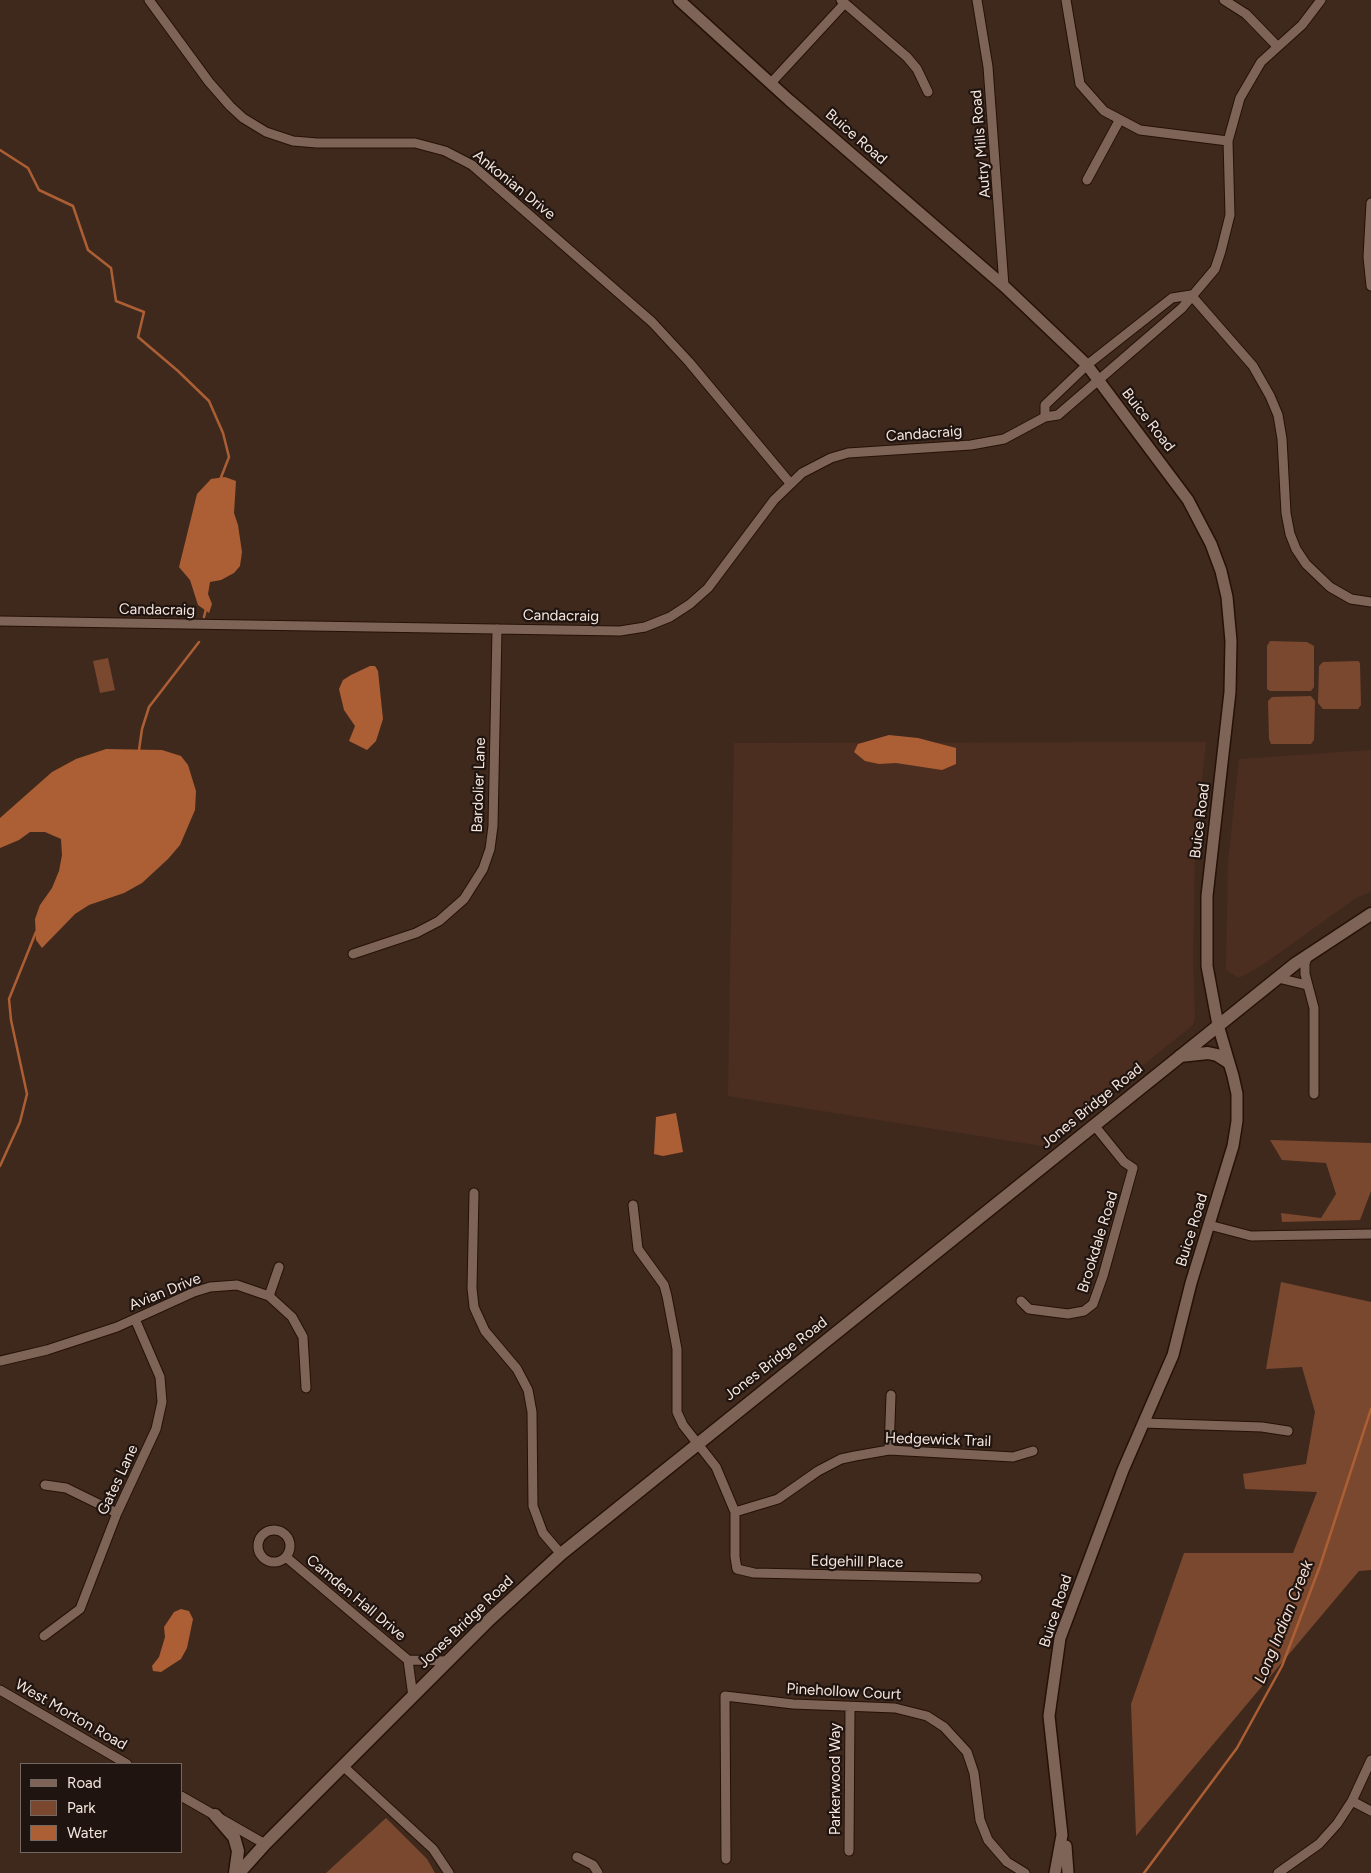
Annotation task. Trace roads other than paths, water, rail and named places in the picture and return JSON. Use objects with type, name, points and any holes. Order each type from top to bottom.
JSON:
[{"type":"main road","name":"Jones Bridge Road","points":[[239,1873],[265,1844],[447,1661],[562,1554],[697,1443],[1218,1025],[1308,954],[1371,914]]},
{"type":"main road","points":[[1180,1056],[1212,1054],[1228,1062]]},
{"type":"main road","points":[[215,1815],[234,1837],[238,1851],[235,1873]]},
{"type":"street","name":"Ankonian Drive","points":[[149,0],[209,82],[230,106],[244,118],[266,132],[293,141],[317,143],[415,143],[445,151],[478,170],[652,322],[689,362],[790,482]]},
{"type":"street","name":"Buice Road","points":[[679,0],[771,83],[1004,286],[1087,365],[1188,500],[1211,544],[1221,570],[1231,641],[1230,692],[1227,729],[1212,837],[1206,914],[1207,966],[1218,1025],[1236,1094],[1237,1121],[1233,1146],[1173,1355],[1120,1476],[1060,1638],[1048,1716],[1067,1873],[1055,1873],[1062,1835]]},
{"type":"street","name":"Autry Mills Road","points":[[977,0],[988,67],[1004,286]]},
{"type":"street","points":[[1066,0],[1080,84],[1104,111],[1119,121],[1140,130],[1228,141]]},
{"type":"street","points":[[1224,0],[1246,14],[1277,46]]},
{"type":"street","name":"Candacraig","points":[[0,621],[620,631],[645,627],[670,617],[690,604],[708,588],[774,500],[790,482],[817,464],[848,454],[1004,439],[1044,417],[1058,415],[1182,308],[1191,295],[1206,282],[1215,269],[1230,215],[1228,141],[1240,98],[1261,62],[1302,25],[1321,0]]},
{"type":"street","points":[[771,83],[843,2],[907,57],[917,69],[928,92]]},
{"type":"street","points":[[1087,180],[1119,121]]},
{"type":"street","points":[[1371,203],[1368,257],[1371,286]]},
{"type":"street","points":[[1044,417],[1044,405],[1087,365],[1172,298],[1191,295],[1253,366],[1270,396],[1278,415],[1282,439],[1286,513],[1290,534],[1296,549],[1306,564],[1330,587],[1351,599],[1371,602]]},
{"type":"street","name":"Bardolier Lane","points":[[353,954],[416,933],[439,921],[464,899],[483,869],[490,849],[493,826],[497,629]]},
{"type":"street","points":[[1308,954],[1305,964],[1314,1008],[1314,1094]]},
{"type":"street","points":[[1278,978],[1308,985]]},
{"type":"street","name":"Brookdale Road","points":[[1020,1301],[1029,1309],[1068,1314],[1084,1311],[1093,1304],[1106,1266],[1133,1168],[1124,1162],[1094,1125]]},
{"type":"street","points":[[474,1193],[472,1288],[474,1307],[484,1331],[517,1369],[528,1390],[532,1412],[533,1506],[543,1533],[562,1554]]},
{"type":"street","points":[[633,1205],[638,1249],[664,1285],[667,1296],[678,1349],[676,1412],[683,1425],[716,1467],[735,1512]]},
{"type":"street","points":[[1209,1225],[1251,1236],[1371,1234]]},
{"type":"street","points":[[270,1296],[280,1267]]},
{"type":"street","name":"Avian Drive","points":[[0,1362],[47,1350],[135,1319],[194,1292],[237,1285],[270,1296],[292,1317],[303,1337],[306,1388]]},
{"type":"street","name":"Gates Lane","points":[[44,1636],[80,1609],[117,1513],[156,1429],[162,1402],[160,1376],[135,1319]]},
{"type":"street","points":[[889,1450],[891,1395]]},
{"type":"street","points":[[1144,1423],[1262,1427],[1288,1431]]},
{"type":"street","name":"Hedgewick Trail","points":[[735,1512],[778,1499],[818,1471],[841,1459],[889,1450],[1013,1457],[1033,1451]]},
{"type":"street","points":[[45,1485],[66,1488],[117,1513]]},
{"type":"street","name":"Edgehill Place","points":[[735,1512],[735,1557],[737,1569],[754,1573],[977,1578]]},
{"type":"street","name":"Camden Hall Drive","points":[[286,1557],[408,1660],[447,1661]]},
{"type":"street","name":"Camden Hall Drive","points":[[408,1660],[413,1697]]},
{"type":"street","name":"West Morton Road","points":[[0,1690],[125,1763]]},
{"type":"street","name":"Pinehollow Court","points":[[726,1859],[726,1696],[793,1704],[909,1710],[927,1716],[944,1727],[966,1752],[974,1773],[980,1820],[988,1840],[1007,1862],[1025,1873]]},
{"type":"street","name":"Parkerwood Way","points":[[849,1851],[850,1707]]},
{"type":"street","points":[[1278,1873],[1319,1844],[1337,1824],[1352,1801],[1371,1760]]},
{"type":"street","points":[[343,1766],[433,1849],[449,1873]]},
{"type":"street","points":[[182,1797],[265,1844]]},
{"type":"street","points":[[1352,1801],[1371,1811]]},
{"type":"street","points":[[577,1857],[593,1865],[598,1873]]},
{"type":"water","points":[[225,477],[236,481],[234,513],[238,525],[242,552],[240,566],[234,573],[221,580],[210,582],[208,594],[212,604],[209,613],[198,605],[190,580],[179,567],[197,494],[211,479]]},
{"type":"water","points":[[370,666],[375,666],[378,671],[383,719],[376,741],[367,750],[349,741],[355,726],[344,710],[339,689],[343,680]]},
{"type":"water","points":[[889,735],[918,738],[956,748],[956,764],[942,770],[896,763],[879,764],[865,761],[854,752],[858,744]]},
{"type":"water","points":[[106,749],[162,750],[181,756],[188,765],[196,791],[195,810],[180,845],[142,883],[124,893],[89,905],[75,914],[42,948],[36,940],[35,919],[40,905],[52,888],[59,871],[62,855],[61,839],[45,832],[30,832],[19,840],[0,848],[0,818],[52,772],[76,759]]},
{"type":"water","points":[[676,1113],[683,1152],[663,1156],[654,1154],[656,1117]]},
{"type":"water","points":[[181,1609],[189,1611],[193,1619],[187,1648],[181,1659],[161,1672],[153,1671],[152,1666],[159,1657],[165,1637],[164,1627],[174,1612]]},
{"type":"waterway","points":[[0,150],[28,168],[39,190],[73,206],[88,250],[111,268],[116,301],[144,312],[138,337],[178,371],[209,401],[223,433],[229,457],[220,480]]},
{"type":"waterway","points":[[204,617],[206,609]]},
{"type":"waterway","points":[[139,750],[142,729],[149,707],[199,642]]},
{"type":"waterway","points":[[0,1166],[20,1122],[27,1094],[11,1020],[9,999],[36,932]]},
{"type":"waterway","name":"Long Indian Creek","points":[[1144,1873],[1237,1748],[1282,1666],[1320,1566],[1371,1409]]}]
